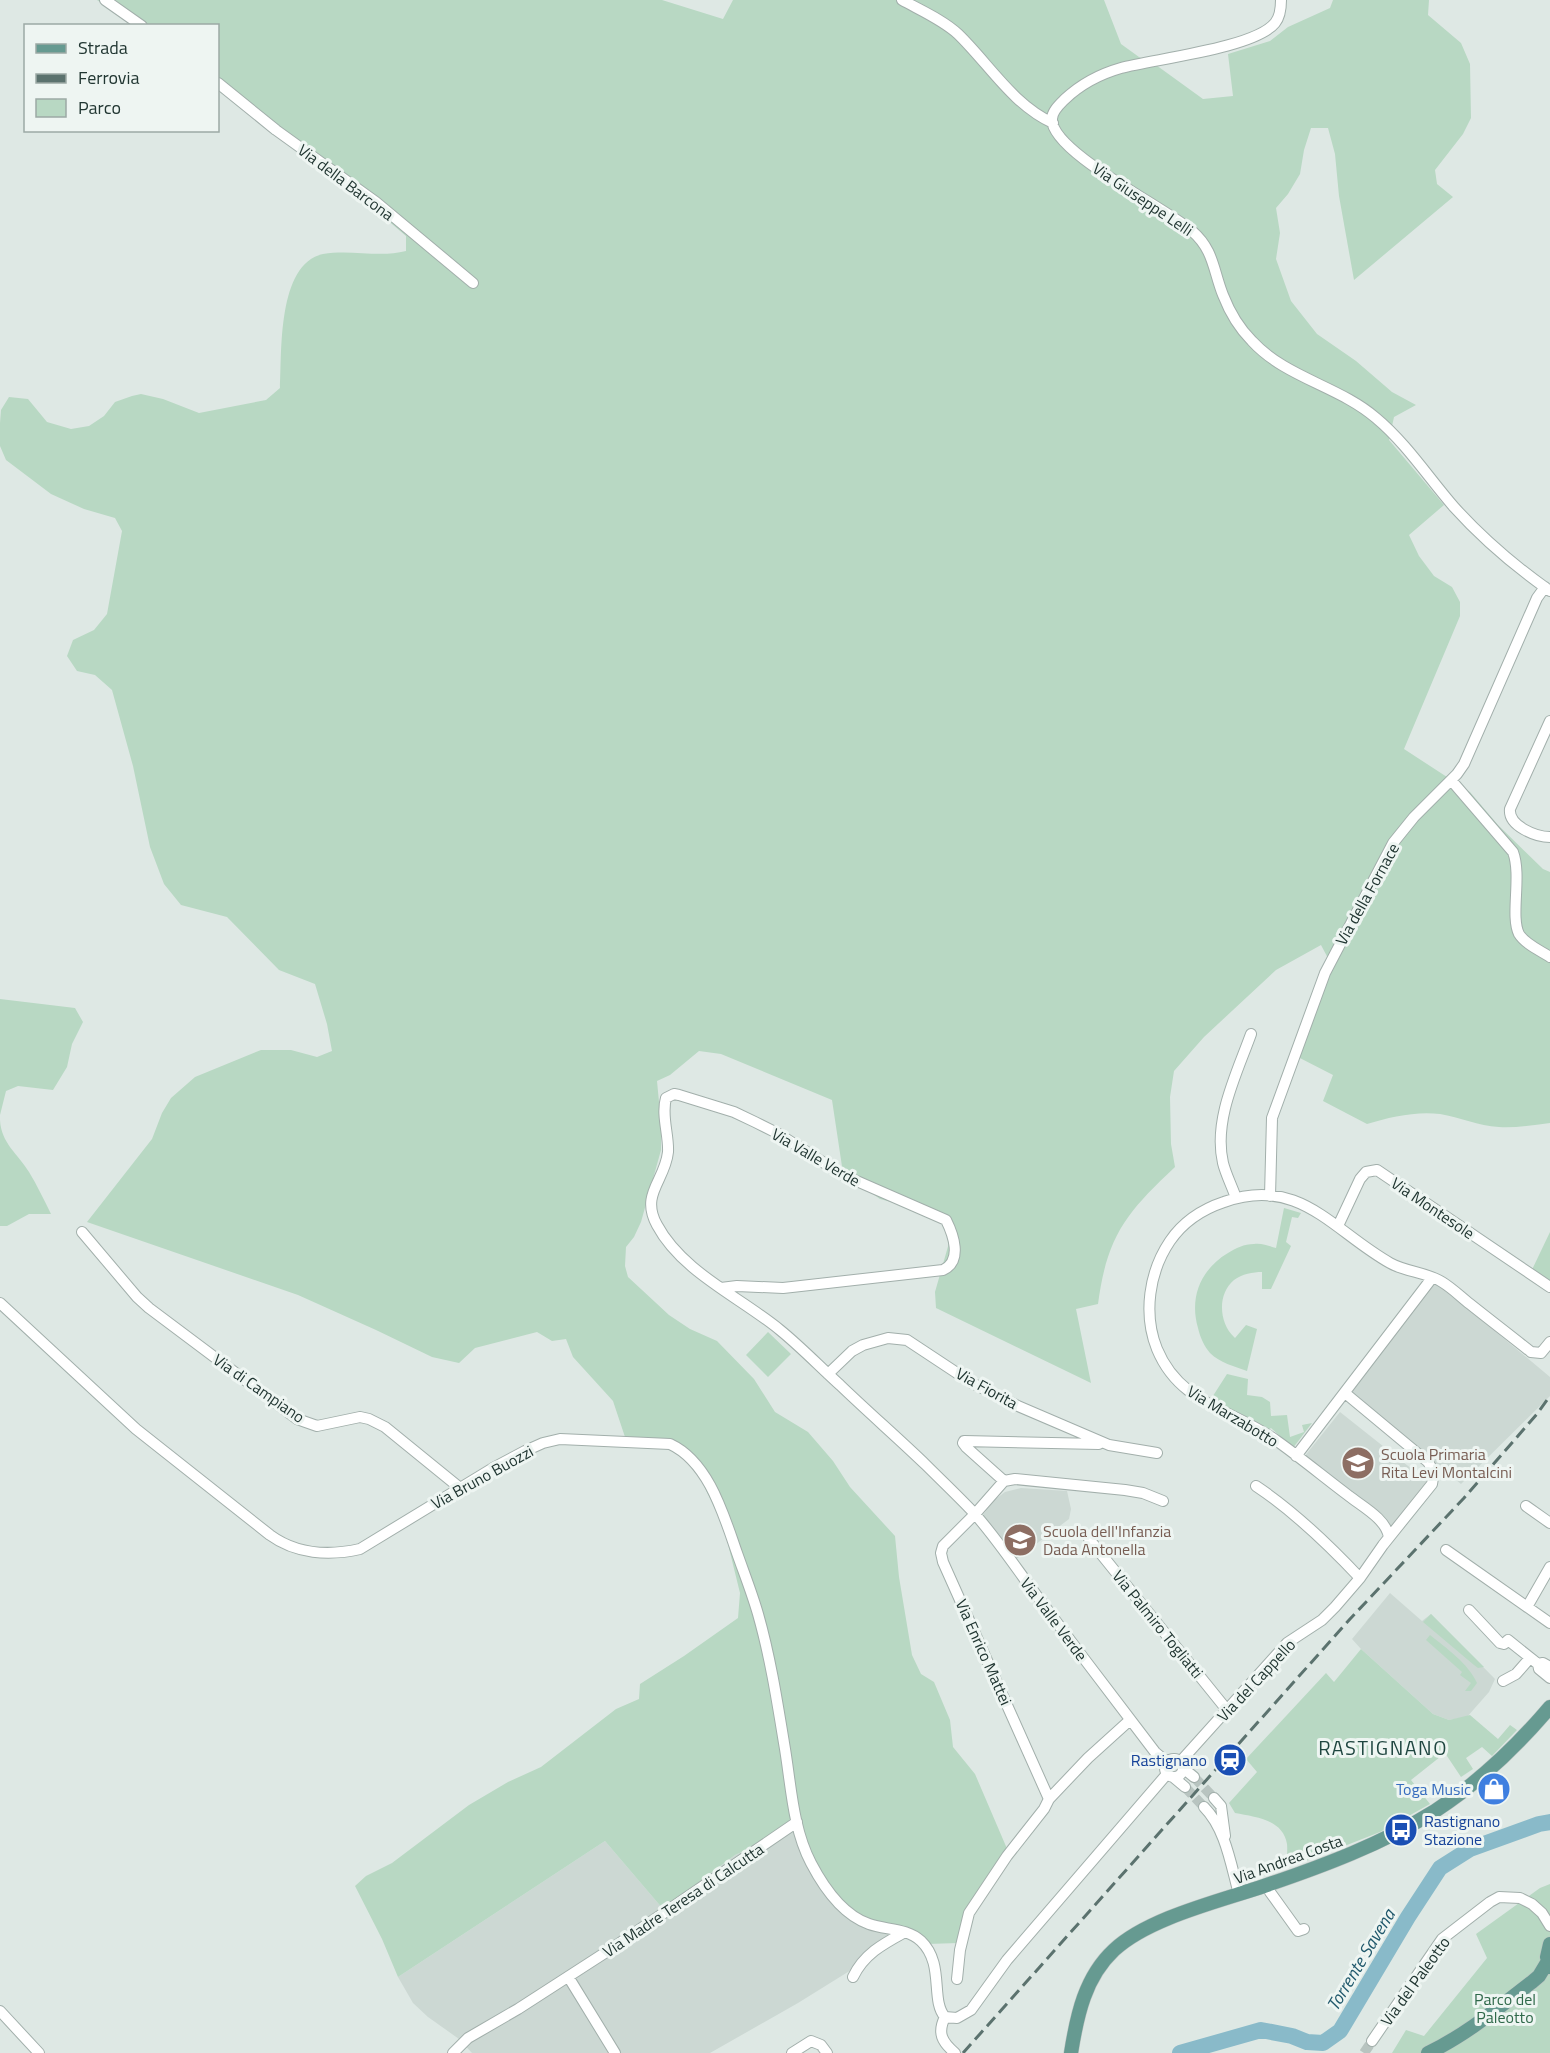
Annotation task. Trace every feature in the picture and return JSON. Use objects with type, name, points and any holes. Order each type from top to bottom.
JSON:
[{"type":"main road","name":"Via Andrea Costa","points":[[1071,2053],[1078,2014],[1091,1979],[1097,1968],[1115,1949],[1160,1922],[1375,1844],[1436,1810],[1499,1760],[1550,1707]]},
{"type":"main road","points":[[1428,2053],[1467,2031],[1532,1983],[1549,1964],[1550,1944]]},
{"type":"main road","points":[[1532,1983],[1550,1978]]},
{"type":"street","points":[[105,0],[139,24]]},
{"type":"street","points":[[902,0],[956,32],[1011,92],[1038,117],[1053,123]]},
{"type":"street","points":[[1053,123],[1052,117],[1055,110],[1074,91],[1089,81],[1121,68],[1213,49],[1252,37],[1275,23],[1280,14],[1281,0]]},
{"type":"street","name":"Via della Barcona","points":[[219,84],[276,130],[376,202],[473,283]]},
{"type":"street","name":"Via Giuseppe Lelli","points":[[1053,123],[1064,141],[1087,162],[1177,219],[1198,236],[1208,248],[1230,313],[1239,327],[1261,350],[1283,366],[1352,401],[1375,416],[1398,439],[1466,520],[1547,589]]},
{"type":"street","name":"Via della Fornace","points":[[1270,1196],[1272,1118],[1325,973],[1393,843],[1464,764],[1537,598],[1547,589]]},
{"type":"street","points":[[1550,721],[1510,809],[1513,821],[1521,827],[1550,837]]},
{"type":"street","points":[[1451,780],[1512,852],[1517,867],[1519,933],[1526,941],[1550,957]]},
{"type":"street","points":[[1236,1198],[1223,1165],[1221,1135],[1228,1098],[1251,1034]]},
{"type":"street","name":"Via Valle Verde","points":[[721,1288],[803,1286],[944,1270],[952,1263],[955,1251],[950,1229],[945,1220],[843,1175],[785,1138],[734,1112],[674,1094],[669,1095],[665,1103],[667,1157],[662,1173],[652,1191],[651,1208],[658,1227],[670,1244],[692,1266],[721,1288],[781,1330],[975,1514],[1130,1720],[1155,1752],[1167,1762]]},
{"type":"street","name":"Via Montesole","points":[[1338,1226],[1360,1179],[1366,1172],[1377,1170],[1550,1287]]},
{"type":"street","name":"Via Marzabotto","points":[[1432,1278],[1296,1456],[1261,1431],[1197,1399],[1177,1380],[1163,1360],[1153,1336],[1149,1307],[1150,1293],[1158,1264],[1178,1231],[1208,1208],[1236,1198],[1270,1196],[1305,1204],[1392,1264],[1441,1281],[1531,1352],[1541,1353],[1550,1342]]},
{"type":"street","name":"Via di Campiano","points":[[82,1232],[137,1297],[155,1313],[297,1419],[318,1426],[360,1417],[378,1422],[460,1488]]},
{"type":"street","name":"Via Bruno Buozzi","points":[[0,1303],[136,1429],[270,1535],[304,1551],[335,1553],[360,1549],[460,1488],[543,1443],[560,1439],[670,1444],[680,1448],[710,1486],[724,1518],[757,1612],[769,1657],[797,1822],[810,1862],[836,1900],[852,1914],[868,1924],[905,1932],[918,1939],[932,1957],[939,2005],[945,2017],[941,2026],[941,2035],[944,2042],[955,2053]]},
{"type":"street","name":"Via Fiorita","points":[[828,1374],[852,1351],[863,1345],[888,1338],[908,1340],[972,1383],[1018,1406],[1109,1445],[1157,1453]]},
{"type":"street","name":"Via del Cappello","points":[[1182,1765],[1287,1643],[1322,1620],[1360,1578],[1389,1537],[1432,1484],[1434,1472],[1428,1462],[1345,1393]]},
{"type":"street","points":[[1004,1481],[966,1447],[964,1441],[1109,1445]]},
{"type":"street","points":[[1296,1456],[1383,1524],[1388,1530],[1389,1537]]},
{"type":"street","points":[[975,1514],[1004,1481],[1015,1479],[1125,1490],[1143,1493],[1163,1501]]},
{"type":"street","points":[[1256,1486],[1309,1527],[1360,1578]]},
{"type":"street","points":[[1526,1506],[1550,1523]]},
{"type":"street","name":"Via Enrico Mattei","points":[[975,1514],[944,1546],[941,1553],[1048,1798]]},
{"type":"street","name":"Via Palmiro Togliatti","points":[[1089,1539],[1227,1710]]},
{"type":"street","points":[[1446,1550],[1550,1623]]},
{"type":"street","points":[[1527,1607],[1550,1567]]},
{"type":"street","points":[[1469,1610],[1500,1643],[1504,1644],[1508,1640],[1534,1661],[1539,1669],[1550,1678]]},
{"type":"street","points":[[1503,1681],[1534,1661],[1550,1667]]},
{"type":"street","points":[[957,1979],[961,1941],[969,1913],[1007,1856],[1044,1809],[1048,1798],[1130,1720]]},
{"type":"street","points":[[1185,1787],[1170,1775],[1165,1766],[1167,1762],[1175,1760],[1194,1777]]},
{"type":"street","points":[[945,2017],[957,2018],[971,2010],[1007,1960],[1170,1775],[1181,1774],[1182,1765]]},
{"type":"street","points":[[1214,1798],[1221,1806],[1225,1845]]},
{"type":"street","points":[[1204,1807],[1217,1825],[1239,1894]]},
{"type":"street","name":"Via Madre Teresa di Calcutta","points":[[453,2053],[459,2045],[476,2033],[568,1978],[797,1822]]},
{"type":"street","points":[[1267,1885],[1298,1931],[1304,1929]]},
{"type":"street","name":"Via del Paleotto","points":[[1372,2041],[1442,1939],[1490,1902],[1499,1897],[1520,1898],[1532,1904],[1550,1924]]},
{"type":"street","points":[[853,1977],[861,1961],[905,1932]]},
{"type":"street","points":[[568,1978],[615,2053]]},
{"type":"street","points":[[0,2011],[39,2053]]},
{"type":"street","points":[[792,2053],[811,2041],[821,2045],[827,2053]]},
{"type":"shaded area","points":[[1431,1278],[1550,1377],[1550,1396],[1461,1484],[1350,1393]]},
{"type":"shaded area","name":"Scuola Primaria Rita Levi Montalcini","points":[[1340,1412],[1427,1481],[1391,1526],[1304,1457]]},
{"type":"shaded area","name":"Scuola dell'Infanzia Dada Antonella","points":[[1021,1488],[1067,1491],[1071,1509],[1069,1519],[1015,1560],[984,1520],[983,1515],[993,1501],[1005,1492]]},
{"type":"shaded area","points":[[1390,1593],[1422,1621],[1431,1614],[1495,1679],[1489,1692],[1467,1717],[1449,1720],[1433,1714],[1352,1639]]},
{"type":"shaded area","points":[[798,1828],[899,1936],[872,1957],[798,2003],[710,2053],[472,2053],[459,2039],[413,2003],[398,1977],[605,1841],[663,1909],[735,1855]]},
{"type":"green space","points":[[97,0],[662,0],[723,19],[733,0],[1104,0],[1121,44],[1139,57],[1156,65],[1203,99],[1233,96],[1228,54],[1270,41],[1288,27],[1330,8],[1333,0],[1429,0],[1428,15],[1461,43],[1470,64],[1471,118],[1463,134],[1435,170],[1437,184],[1453,197],[1354,280],[1339,196],[1335,154],[1328,128],[1311,128],[1300,174],[1276,208],[1280,233],[1276,259],[1291,301],[1317,334],[1356,361],[1392,392],[1416,405],[1394,417],[1389,440],[1444,505],[1409,535],[1419,556],[1434,576],[1452,587],[1460,602],[1460,616],[1404,749],[1470,792],[1498,825],[1543,869],[1550,872],[1550,1123],[1499,1127],[1440,1114],[1422,1113],[1367,1124],[1323,1101],[1333,1075],[1294,1055],[1330,962],[1321,945],[1276,970],[1204,1037],[1174,1071],[1170,1097],[1171,1144],[1175,1167],[1131,1213],[1113,1243],[1102,1280],[1098,1304],[1076,1309],[1091,1383],[936,1308],[935,1292],[949,1243],[943,1224],[925,1211],[880,1199],[843,1173],[832,1100],[721,1054],[699,1051],[670,1075],[657,1081],[661,1150],[641,1222],[626,1247],[625,1266],[628,1277],[669,1315],[690,1329],[717,1341],[754,1379],[775,1412],[808,1432],[833,1461],[850,1487],[895,1536],[899,1577],[912,1655],[921,1674],[934,1682],[950,1720],[953,1747],[975,1774],[1008,1851],[959,1943],[927,1944],[864,1926],[827,1889],[797,1828],[735,1855],[663,1909],[605,1841],[398,1977],[355,1886],[366,1876],[392,1863],[469,1805],[508,1782],[541,1767],[616,1709],[639,1699],[640,1684],[738,1618],[740,1593],[724,1528],[695,1467],[681,1453],[664,1445],[627,1443],[613,1401],[573,1357],[566,1339],[552,1341],[537,1332],[475,1348],[459,1363],[432,1357],[298,1295],[87,1222],[152,1139],[162,1113],[171,1098],[195,1077],[261,1050],[291,1050],[317,1057],[332,1051],[315,984],[279,970],[227,917],[181,905],[164,884],[150,847],[133,766],[112,690],[95,675],[77,671],[67,656],[73,640],[94,630],[107,614],[122,531],[115,518],[84,509],[51,494],[6,460],[0,446],[1,410],[9,397],[28,399],[47,422],[71,429],[89,426],[104,416],[115,402],[141,394],[163,399],[199,413],[266,400],[280,388],[285,312],[297,274],[308,261],[323,254],[344,252],[386,254],[406,251],[406,236],[365,201],[219,89],[219,24],[133,24]]},
{"type":"green space","points":[[0,999],[75,1008],[83,1022],[72,1044],[67,1067],[53,1090],[18,1086],[6,1091],[0,1115]]},
{"type":"green space","points":[[0,1120],[3,1135],[29,1172],[51,1214],[29,1214],[7,1226],[0,1226]]},
{"type":"green space","points":[[1284,1208],[1301,1213],[1298,1218],[1292,1217],[1286,1242],[1291,1246],[1271,1289],[1262,1289],[1262,1272],[1248,1274],[1234,1280],[1223,1300],[1225,1324],[1235,1338],[1246,1325],[1257,1329],[1247,1371],[1227,1364],[1210,1353],[1200,1335],[1196,1317],[1196,1295],[1204,1276],[1211,1267],[1231,1251],[1250,1244],[1263,1244],[1276,1248]]},
{"type":"green space","points":[[1550,1232],[1550,1290],[1529,1276]]},
{"type":"green space","points":[[768,1332],[791,1354],[768,1377],[746,1355]]},
{"type":"green space","points":[[1227,1374],[1248,1379],[1247,1395],[1262,1397],[1270,1402],[1271,1416],[1287,1415],[1290,1437],[1304,1432],[1302,1425],[1312,1423],[1293,1448],[1271,1428],[1268,1430],[1211,1399]]},
{"type":"green space","points":[[1431,1614],[1484,1667],[1478,1668],[1423,1622]]},
{"type":"green space","points":[[1430,1635],[1468,1669],[1477,1683],[1471,1691],[1465,1691],[1471,1683],[1460,1675],[1462,1672],[1426,1640]]},
{"type":"green space","points":[[1361,1649],[1433,1714],[1449,1720],[1470,1715],[1498,1739],[1510,1725],[1517,1730],[1492,1756],[1482,1747],[1466,1758],[1473,1769],[1461,1777],[1445,1753],[1411,1780],[1430,1804],[1380,1832],[1291,1867],[1287,1858],[1287,1844],[1280,1829],[1267,1821],[1235,1813],[1229,1803],[1257,1772],[1246,1759],[1326,1673],[1334,1682]]},
{"type":"green space","name":"Parco del Paleotto","points":[[1550,1884],[1550,2053],[1392,2053],[1406,2030],[1424,2036],[1487,1958],[1476,1934],[1540,1888]]},
{"type":"waterway","name":"Torrente Savena","points":[[1180,2053],[1261,2030],[1292,2036],[1307,2042],[1323,2043],[1340,2031],[1440,1868],[1470,1849],[1550,1822]]},
{"type":"tunnel","points":[[1194,1777],[1214,1798]]},
{"type":"tunnel","points":[[1185,1787],[1204,1807]]},
{"type":"tunnel","points":[[1364,2053],[1372,2041]]},
{"type":"railway","points":[[963,2053],[1350,1619],[1464,1498],[1550,1396]]},
{"type":"place","name":"Scuola Primaria Rita Levi Montalcini","points":[[1358,1463]]},
{"type":"place","name":"Scuola dell'Infanzia Dada Antonella","points":[[1020,1540]]},
{"type":"place","name":"Rastignano","points":[[1230,1760]]},
{"type":"place","name":"Toga Music","points":[[1494,1789]]},
{"type":"place","name":"Rastignano Stazione","points":[[1401,1830]]},
{"type":"district","name":"RASTIGNANO","points":[[1383,1748]]}]
